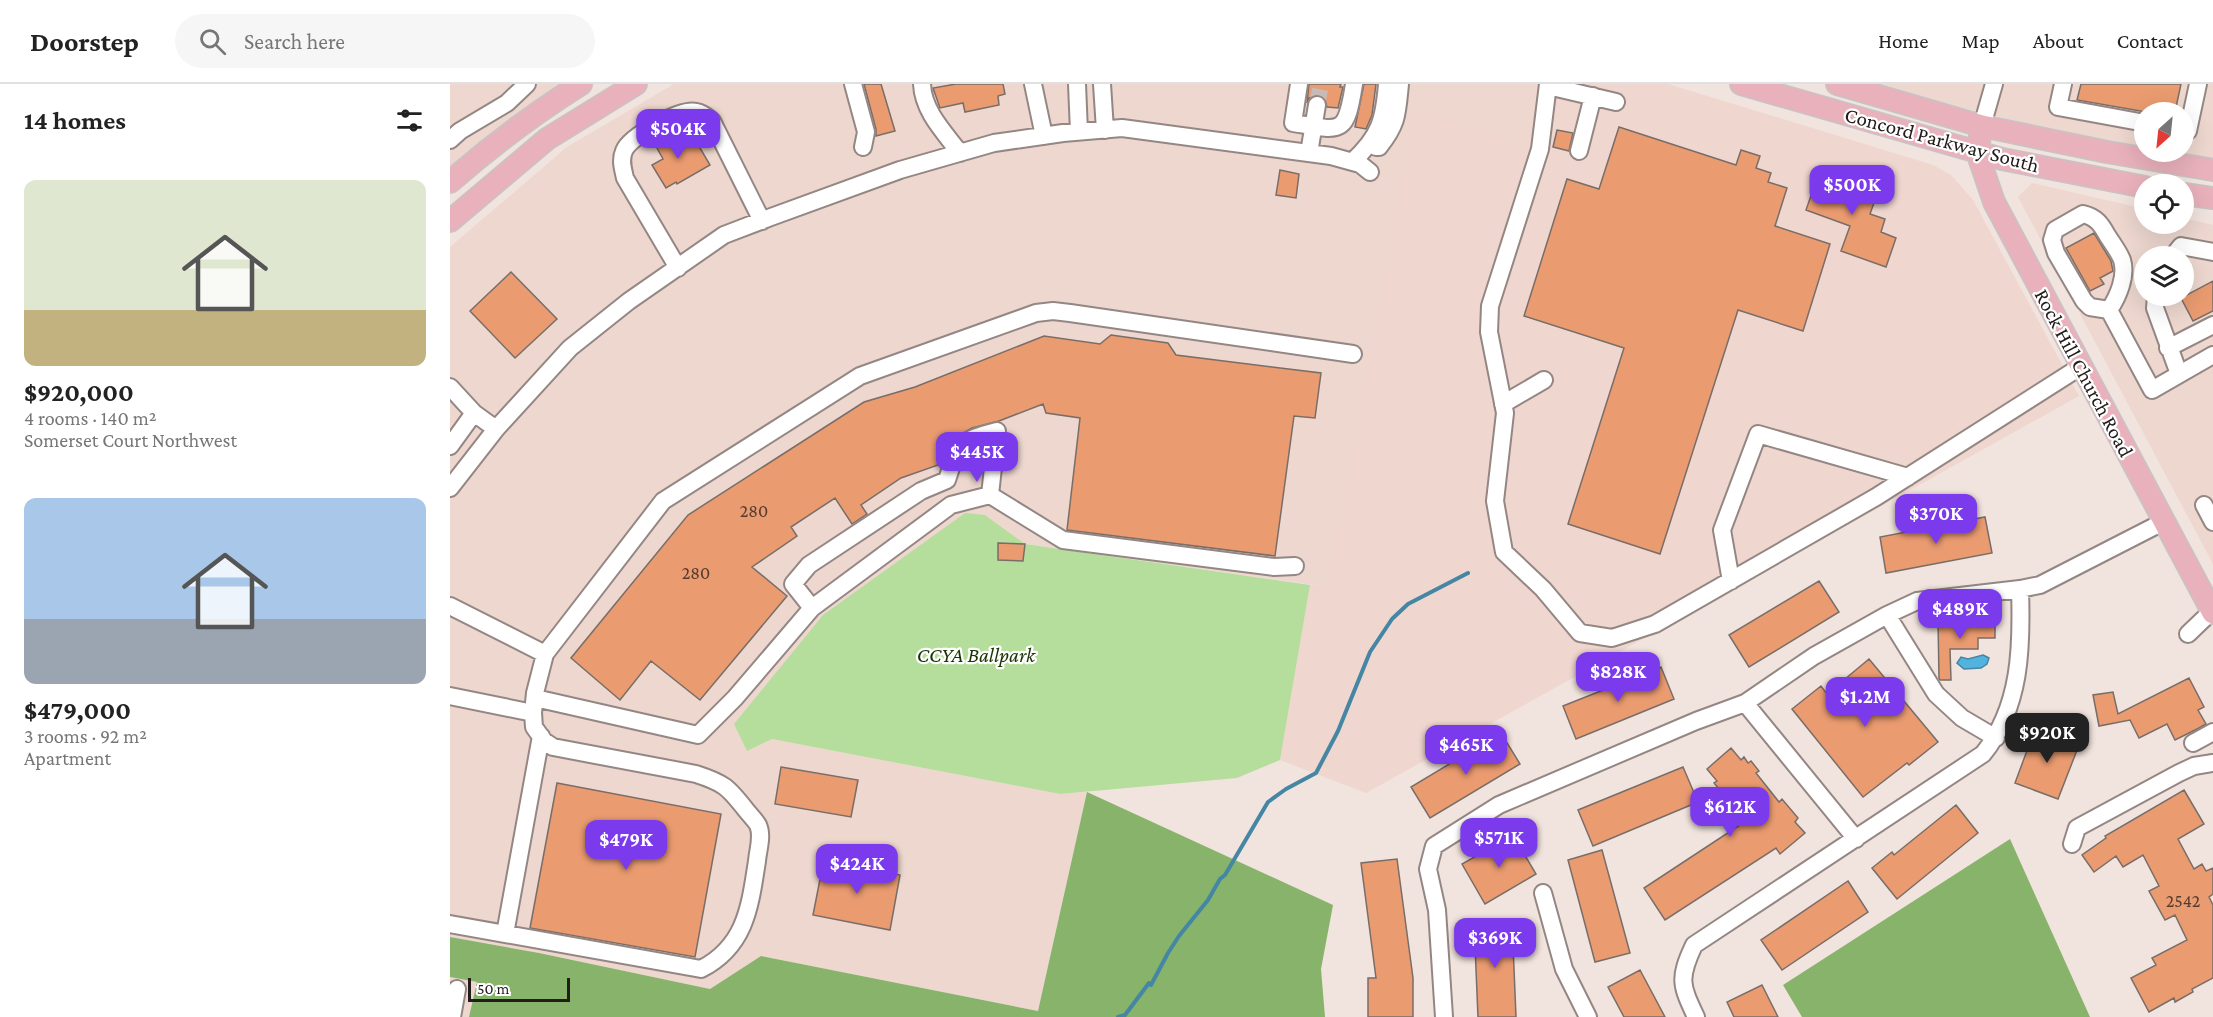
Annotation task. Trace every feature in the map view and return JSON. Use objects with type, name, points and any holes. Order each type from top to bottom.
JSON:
[{"type":"main road","points":[[450,182],[479,156],[581,84]]},
{"type":"main road","points":[[450,221],[547,140],[636,84]]},
{"type":"main road","name":"Concord Parkway South","points":[[1741,84],[1977,152],[2134,185]]},
{"type":"main road","name":"Concord Parkway South","points":[[1837,84],[1982,126],[2213,170]]},
{"type":"main road","name":"Rock Hill Church Road","points":[[1982,126],[1977,152],[1994,202],[2212,612]]},
{"type":"main road","points":[[2194,195],[2213,198]]},
{"type":"street","points":[[450,140],[460,131],[507,102],[527,84]]},
{"type":"street","points":[[853,84],[866,132],[863,147]]},
{"type":"street","points":[[921,84],[922,95],[934,120],[960,153]]},
{"type":"street","points":[[1033,84],[1044,136]]},
{"type":"street","points":[[1077,84],[1079,132]]},
{"type":"street","points":[[1102,84],[1105,130]]},
{"type":"street","points":[[1299,84],[1293,123],[1329,129],[1341,125],[1349,116],[1354,84]]},
{"type":"street","points":[[1369,147],[1369,142],[1379,130],[1385,114],[1387,84]]},
{"type":"street","points":[[1353,161],[1369,147],[1378,147],[1391,132],[1397,116],[1401,84]]},
{"type":"street","points":[[1982,126],[1994,84]]},
{"type":"street","points":[[2063,84],[2058,107],[2134,121]]},
{"type":"street","points":[[2194,103],[2198,84]]},
{"type":"street","points":[[1616,102],[1548,85],[1540,149],[1490,306],[1489,332],[1505,413],[1495,501],[1504,552],[1543,589],[1580,633],[1612,638],[1655,624],[1908,477],[2080,367]]},
{"type":"street","points":[[1579,151],[1593,96]]},
{"type":"street","points":[[1309,153],[1317,105]]},
{"type":"street","points":[[678,268],[625,178],[622,164],[624,150],[632,140],[655,126],[684,112],[695,111],[712,121],[762,221]]},
{"type":"street","points":[[450,488],[496,429],[570,348],[629,301],[724,235],[900,170],[994,143],[1122,128],[1309,153],[1353,161],[1370,172]]},
{"type":"street","points":[[2084,214],[2093,217],[2102,226],[2122,261],[2122,283],[2116,300],[2109,310],[2090,307],[2076,289],[2056,253],[2052,240],[2055,230],[2084,214]]},
{"type":"street","points":[[2194,248],[2213,252]]},
{"type":"street","points":[[2155,306],[2168,348],[2180,374]]},
{"type":"street","points":[[2109,310],[2152,390],[2213,355]]},
{"type":"street","points":[[450,924],[701,969],[724,955],[734,942],[745,922],[752,896],[760,835],[758,824],[730,789],[718,781],[696,774],[553,747],[534,727],[533,705],[545,654],[663,501],[862,375],[1036,313],[1053,311],[1353,354]]},
{"type":"street","points":[[2168,348],[2213,325]]},
{"type":"street","points":[[1503,404],[1544,380]]},
{"type":"street","points":[[450,387],[474,413],[496,429]]},
{"type":"street","points":[[453,436],[474,413]]},
{"type":"street","points":[[812,608],[793,584],[809,565],[921,491],[947,480],[957,449],[974,437],[997,431],[990,495]]},
{"type":"street","points":[[1731,581],[1722,530],[1758,434],[1908,477]]},
{"type":"street","points":[[450,696],[533,705],[698,735],[735,698],[812,608],[951,505],[990,495],[1063,540],[1274,567],[1294,566]]},
{"type":"street","points":[[2204,505],[2213,522]]},
{"type":"street","points":[[1444,1017],[1437,910],[1428,869],[1434,846],[1500,805],[1696,721],[1745,703],[1814,656],[1917,601],[2020,590],[2040,585],[2161,517]]},
{"type":"street","points":[[1696,1017],[1682,988],[1685,965],[1694,945],[1983,754],[1996,738],[2007,712],[2018,673],[2021,649],[2020,590]]},
{"type":"street","points":[[450,606],[545,654]]},
{"type":"street","points":[[2188,634],[2212,612]]},
{"type":"street","points":[[1887,615],[1936,694],[1962,718],[1996,738]]},
{"type":"street","points":[[1745,703],[1856,839]]},
{"type":"street","points":[[2193,743],[2213,732]]},
{"type":"street","points":[[506,934],[541,736]]},
{"type":"street","points":[[2072,843],[2077,828],[2179,773],[2194,766],[2213,763]]},
{"type":"street","points":[[1543,893],[1564,969],[1588,1017]]},
{"type":"street","points":[[452,1017],[457,989]]},
{"type":"shaded area","points":[[450,84],[565,84],[450,168]]},
{"type":"shaded area","points":[[674,84],[1537,84],[1527,147],[1414,112],[1328,587],[1025,544],[985,515],[747,750],[772,739],[1060,794],[1087,792],[1038,1011],[761,956],[710,989],[450,937],[450,247],[567,147]]},
{"type":"shaded area","points":[[1537,84],[1668,84],[1933,165],[1951,175],[1973,200],[2079,396],[1366,793],[1280,760],[1310,585],[1328,586],[1414,111],[1526,147]]},
{"type":"shaded area","points":[[1869,84],[2213,84],[2213,160],[2194,157],[2194,102],[2134,102],[2134,147],[2008,119]]},
{"type":"shaded area","points":[[2032,183],[2134,206],[2134,234],[2194,234],[2194,220],[2213,225],[2213,564],[2018,197]]},
{"type":"shaded area","points":[[450,977],[477,982],[469,1017],[450,1017]]},
{"type":"green space","name":"CCYA Ballpark","points":[[965,513],[985,515],[1025,544],[1310,585],[1280,760],[1237,778],[1060,794],[772,739],[747,751],[734,724],[823,615]]},
{"type":"green space","points":[[1087,792],[1333,905],[1321,969],[1325,1017],[469,1017],[477,982],[450,977],[450,937],[710,989],[761,956],[1038,1011]]},
{"type":"green space","points":[[2010,839],[2090,1017],[1802,1017],[1783,985]]},
{"type":"water","points":[[1983,655],[1989,658],[1987,664],[1981,668],[1964,669],[1957,663],[1961,657],[1968,659]]},
{"type":"building","points":[[864,84],[881,84],[895,131],[876,136]]},
{"type":"building","points":[[956,84],[1003,84],[1005,94],[998,96],[999,105],[965,112],[963,103],[940,108],[933,88]]},
{"type":"building","points":[[1309,84],[1341,84],[1340,87],[1343,87],[1338,108],[1327,107],[1324,97],[1318,95],[1309,98],[1307,103]]},
{"type":"building","points":[[1364,84],[1376,84],[1372,115],[1366,129],[1355,127]]},
{"type":"building","points":[[2081,84],[2181,84],[2177,102],[2134,102],[2134,110],[2077,100]]},
{"type":"building","points":[[1619,127],[1736,165],[1741,150],[1760,156],[1756,168],[1771,173],[1768,182],[1787,188],[1775,226],[1830,244],[1803,331],[1738,310],[1660,554],[1568,524],[1624,348],[1524,316],[1567,179],[1599,189]]},
{"type":"building","points":[[670,129],[682,149],[696,141],[710,165],[666,188],[652,165],[663,159],[652,139]]},
{"type":"building","points":[[1557,130],[1573,133],[1569,151],[1553,147]]},
{"type":"building","points":[[1821,167],[1864,182],[1860,195],[1875,200],[1870,214],[1885,219],[1881,232],[1896,238],[1886,267],[1841,251],[1850,226],[1806,210]]},
{"type":"building","points":[[1280,170],[1299,174],[1296,198],[1276,195]]},
{"type":"building","points":[[2094,233],[2111,261],[2113,271],[2100,278],[2104,284],[2090,291],[2066,248]]},
{"type":"building","points":[[511,272],[557,319],[515,358],[470,311]]},
{"type":"building","points":[[2213,281],[2213,311],[2193,321],[2185,306],[2194,306],[2194,291]]},
{"type":"building","points":[[1111,335],[1168,343],[1176,355],[1321,373],[1315,418],[1294,416],[1275,556],[1067,530],[1080,418],[1046,413],[1043,404],[999,421],[972,428],[938,444],[944,456],[941,464],[901,478],[861,505],[867,514],[852,524],[835,498],[791,527],[797,536],[752,567],[787,596],[700,700],[651,661],[620,700],[571,658],[688,515],[864,402],[915,387],[1044,336],[1100,344]]},
{"type":"building","points":[[1985,517],[1992,553],[1886,573],[1880,537]]},
{"type":"building","points":[[998,543],[1025,544],[1023,561],[998,560]]},
{"type":"building","points":[[1819,581],[1839,612],[1749,667],[1729,635]]},
{"type":"building","points":[[1938,621],[1995,621],[1995,638],[1978,638],[1978,649],[1950,649],[1951,680],[1940,680],[1939,678]]},
{"type":"building","points":[[1869,659],[1938,742],[1863,797],[1792,709],[1821,686],[1827,694]]},
{"type":"building","points":[[1661,667],[1674,699],[1576,739],[1563,706]]},
{"type":"building","points":[[2189,678],[2204,707],[2198,710],[2206,724],[2199,728],[2175,740],[2167,724],[2139,738],[2130,720],[2099,726],[2093,695],[2113,692],[2118,714]]},
{"type":"building","points":[[2035,729],[2079,745],[2058,799],[2015,783]]},
{"type":"building","points":[[1501,733],[1520,764],[1430,818],[1411,787]]},
{"type":"building","points":[[1731,748],[1741,760],[1744,757],[1748,763],[1751,761],[1759,771],[1756,773],[1779,802],[1782,799],[1798,818],[1795,822],[1805,833],[1780,854],[1776,848],[1665,920],[1644,888],[1749,819],[1714,783],[1717,781],[1707,769]]},
{"type":"building","points":[[781,767],[858,780],[851,817],[775,804]]},
{"type":"building","points":[[1683,767],[1698,802],[1593,846],[1578,810]]},
{"type":"building","points":[[557,783],[721,814],[695,957],[530,928]]},
{"type":"building","points":[[2184,790],[2204,824],[2178,839],[2194,869],[2202,864],[2206,871],[2213,868],[2213,894],[2209,897],[2213,905],[2213,978],[2192,989],[2193,992],[2175,1002],[2174,998],[2149,1012],[2131,978],[2156,965],[2152,958],[2187,940],[2175,915],[2165,920],[2149,891],[2159,886],[2143,855],[2123,867],[2116,856],[2094,872],[2082,855],[2106,838],[2105,836]]},
{"type":"building","points":[[1956,805],[1978,833],[1897,899],[1872,868],[1892,852],[1894,855]]},
{"type":"building","points":[[1513,835],[1536,874],[1485,904],[1462,864]]},
{"type":"building","points":[[1602,850],[1630,953],[1595,962],[1568,860]]},
{"type":"building","points":[[824,859],[900,875],[890,930],[813,915]]},
{"type":"building","points":[[1397,859],[1413,978],[1413,1017],[1368,1017],[1368,978],[1376,978],[1361,863]]},
{"type":"building","points":[[1848,881],[1868,912],[1782,970],[1761,940]]},
{"type":"building","points":[[1512,920],[1516,1017],[1478,1017],[1474,922]]},
{"type":"building","points":[[1640,970],[1665,1017],[1624,1017],[1608,987]]},
{"type":"building","points":[[1762,985],[1778,1017],[1734,1017],[1727,1002]]},
{"type":"waterway","points":[[1118,1017],[1125,1015],[1149,983],[1151,985],[1179,936],[1225,875],[1268,802],[1286,789],[1316,773],[1338,731],[1370,652],[1392,619],[1408,604],[1468,573]]},
{"type":"tunnel","points":[[1317,105],[1321,84]]}]
